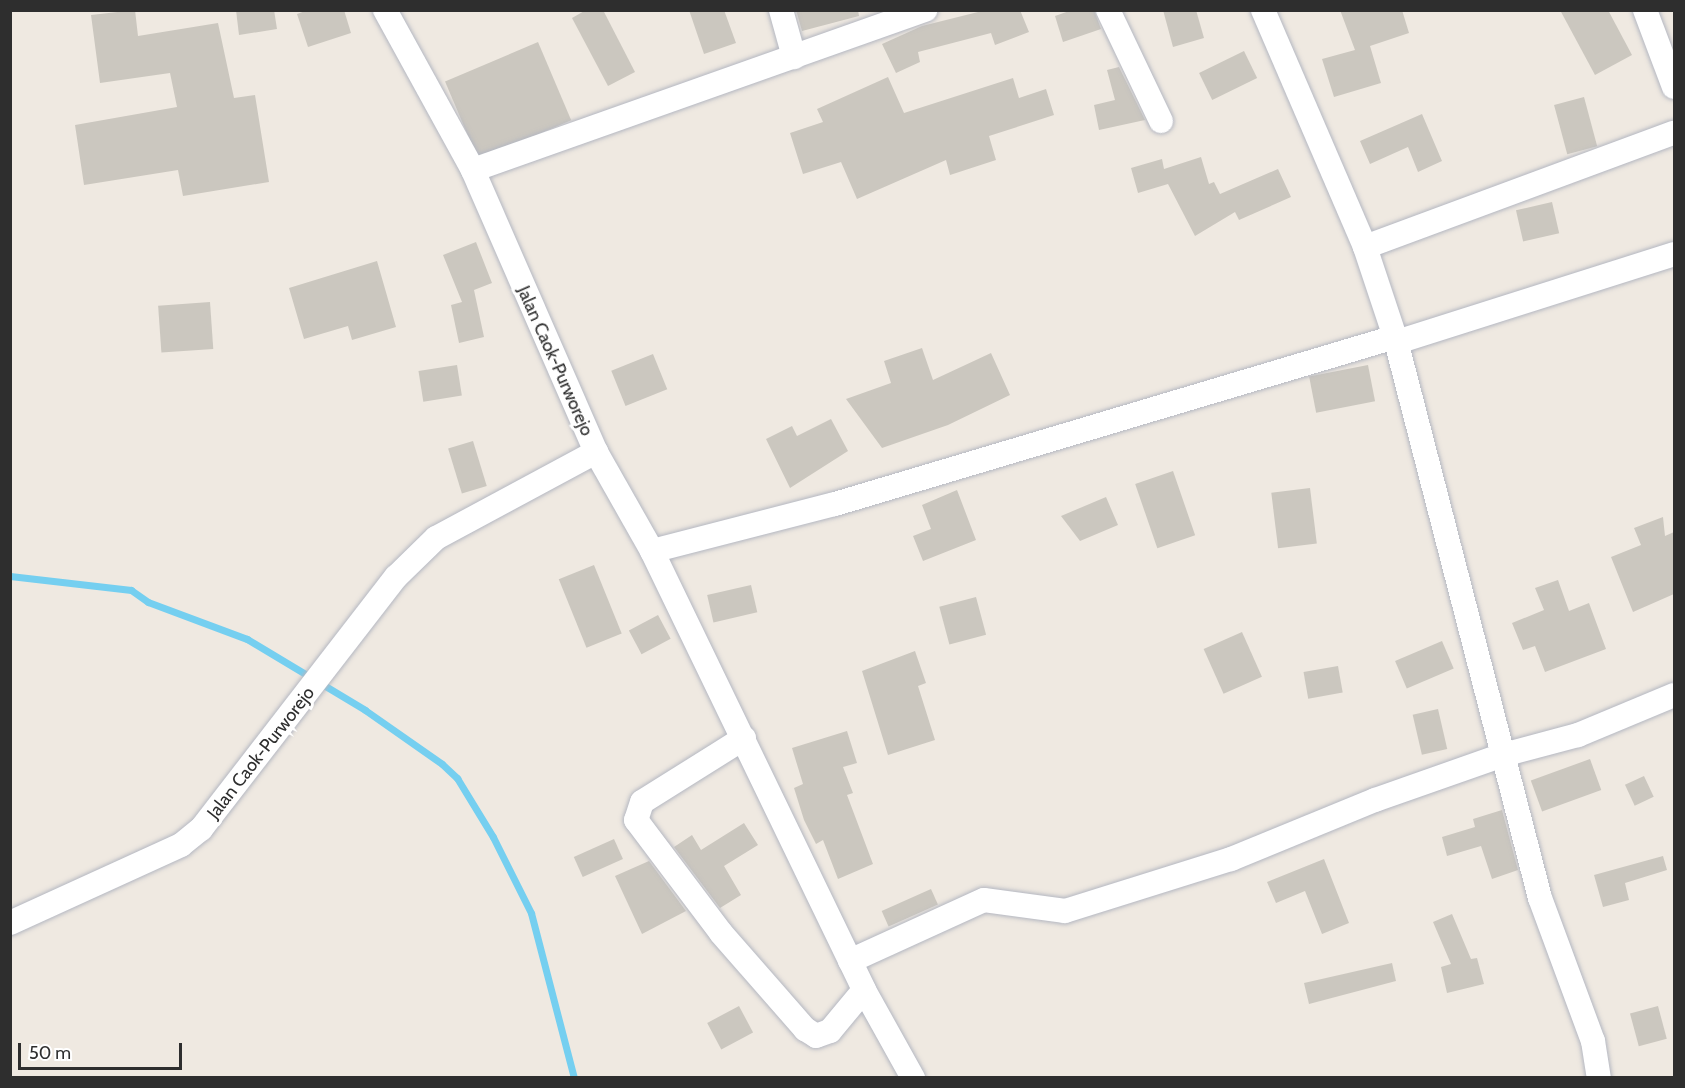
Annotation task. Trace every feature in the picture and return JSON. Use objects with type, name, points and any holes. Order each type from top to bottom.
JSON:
[{"type":"street","name":"Jalan Caok-Purworejo","points":[[10,923],[181,845],[201,829],[296,710],[396,577],[436,538],[596,452],[473,170],[385,10]]},
{"type":"street","points":[[781,10],[794,57]]},
{"type":"street","points":[[473,170],[926,10]]},
{"type":"street","points":[[1108,10],[1161,121]]},
{"type":"street","points":[[1263,10],[1365,248],[1396,340],[1540,898],[1593,1041],[1599,1077]]},
{"type":"street","points":[[1646,10],[1674,87]]},
{"type":"street","points":[[1365,248],[1674,133]]},
{"type":"street","points":[[652,551],[846,501],[1396,340],[1674,254]]},
{"type":"street","points":[[596,452],[652,551],[864,990],[913,1077]]},
{"type":"street","points":[[850,961],[984,900],[1005,899],[1046,911],[1085,906],[1231,859],[1376,800],[1503,755],[1578,735],[1674,695]]},
{"type":"street","points":[[744,738],[642,802],[636,820],[721,933],[805,1029],[816,1036],[830,1031],[864,990]]},
{"type":"building","points":[[135,10],[138,36],[218,23],[234,98],[255,95],[269,182],[183,196],[178,170],[84,185],[75,125],[177,107],[170,73],[100,83],[91,15]]},
{"type":"building","points":[[236,10],[274,10],[277,29],[239,35]]},
{"type":"building","points":[[308,10],[344,10],[351,33],[308,47],[297,14]]},
{"type":"building","points":[[586,10],[603,10],[635,72],[608,86],[572,18]]},
{"type":"building","points":[[689,10],[724,10],[736,43],[704,54]]},
{"type":"building","points":[[796,10],[858,10],[859,16],[802,31]]},
{"type":"building","points":[[986,10],[1020,10],[1029,32],[995,45],[991,33],[918,52],[920,62],[896,73],[882,44],[922,26]]},
{"type":"building","points":[[1072,10],[1094,10],[1101,29],[1063,42],[1055,16]]},
{"type":"building","points":[[1163,10],[1196,10],[1204,38],[1173,47]]},
{"type":"building","points":[[1340,10],[1402,10],[1409,33],[1370,46],[1381,83],[1334,97],[1322,59],[1355,50]]},
{"type":"building","points":[[1560,10],[1608,10],[1632,55],[1595,75]]},
{"type":"building","points":[[538,42],[571,120],[478,160],[445,81]]},
{"type":"building","points":[[1244,51],[1257,78],[1212,100],[1199,73]]},
{"type":"building","points":[[1119,67],[1145,120],[1099,130],[1094,105],[1115,100],[1107,70]]},
{"type":"building","points":[[888,77],[904,113],[1013,78],[1019,98],[1046,89],[1054,115],[989,136],[996,160],[950,175],[946,160],[857,199],[841,162],[803,174],[790,133],[823,122],[817,109]]},
{"type":"building","points":[[1584,97],[1597,146],[1567,154],[1554,105]]},
{"type":"building","points":[[1422,114],[1442,161],[1418,172],[1408,147],[1370,164],[1360,141]]},
{"type":"building","points":[[1201,157],[1209,184],[1214,182],[1220,194],[1278,169],[1291,197],[1239,220],[1235,212],[1195,236],[1168,184],[1138,193],[1131,168],[1162,159],[1164,169]]},
{"type":"building","points":[[1552,202],[1559,233],[1523,242],[1516,210]]},
{"type":"building","points":[[476,242],[492,283],[474,290],[484,337],[459,343],[451,305],[462,302],[443,255]]},
{"type":"building","points":[[377,261],[396,327],[352,340],[348,326],[304,339],[289,288]]},
{"type":"building","points":[[210,302],[213,349],[161,353],[158,306]]},
{"type":"building","points":[[922,348],[933,380],[991,353],[1010,395],[948,425],[882,448],[846,399],[891,383],[884,361]]},
{"type":"building","points":[[653,354],[667,389],[626,406],[611,371]]},
{"type":"building","points":[[457,365],[462,396],[423,402],[418,371]]},
{"type":"building","points":[[1368,365],[1375,401],[1316,413],[1309,376]]},
{"type":"building","points":[[831,419],[848,451],[790,488],[766,439],[792,426],[797,436]]},
{"type":"building","points":[[473,441],[487,486],[462,494],[448,449]]},
{"type":"building","points":[[1173,471],[1195,535],[1157,548],[1135,484]]},
{"type":"building","points":[[1310,488],[1317,544],[1278,548],[1271,493]]},
{"type":"building","points":[[957,490],[976,540],[923,561],[913,536],[931,529],[922,505]]},
{"type":"building","points":[[1106,497],[1118,525],[1080,541],[1061,516]]},
{"type":"building","points":[[1663,517],[1665,536],[1674,532],[1674,594],[1633,612],[1611,557],[1641,545],[1634,528]]},
{"type":"building","points":[[594,565],[622,634],[586,648],[559,579]]},
{"type":"building","points":[[1558,580],[1569,611],[1589,603],[1606,649],[1545,672],[1535,646],[1523,650],[1512,623],[1544,610],[1535,588]]},
{"type":"building","points":[[751,585],[757,612],[713,622],[707,595]]},
{"type":"building","points":[[976,597],[986,635],[949,645],[939,607]]},
{"type":"building","points":[[658,615],[671,639],[642,654],[629,630]]},
{"type":"building","points":[[1242,632],[1262,677],[1224,694],[1204,649]]},
{"type":"building","points":[[1442,641],[1454,669],[1407,689],[1395,661]]},
{"type":"building","points":[[915,651],[926,683],[918,686],[935,740],[888,755],[862,671]]},
{"type":"building","points":[[1338,666],[1343,693],[1308,699],[1304,672]]},
{"type":"building","points":[[1438,709],[1447,749],[1422,755],[1413,715]]},
{"type":"building","points":[[847,731],[857,763],[843,767],[853,793],[847,795],[873,864],[838,879],[823,840],[816,844],[804,820],[794,788],[803,784],[792,748]]},
{"type":"building","points":[[1590,759],[1601,790],[1542,812],[1531,781]]},
{"type":"building","points":[[1644,776],[1654,797],[1635,806],[1625,785]]},
{"type":"building","points":[[1502,810],[1518,870],[1492,879],[1481,846],[1447,856],[1442,837],[1475,827],[1473,819]]},
{"type":"building","points":[[744,823],[758,845],[724,866],[741,895],[720,908],[674,847],[692,835],[701,850]]},
{"type":"building","points":[[614,839],[623,859],[583,877],[574,857]]},
{"type":"building","points":[[1663,856],[1667,870],[1625,883],[1629,900],[1603,907],[1594,875]]},
{"type":"building","points":[[1324,859],[1349,923],[1322,934],[1305,891],[1276,903],[1267,882]]},
{"type":"building","points":[[649,861],[686,911],[642,934],[615,876]]},
{"type":"building","points":[[931,889],[938,905],[889,926],[882,911]]},
{"type":"building","points":[[1452,914],[1471,959],[1477,958],[1484,984],[1447,993],[1441,967],[1451,964],[1433,922]]},
{"type":"building","points":[[1392,963],[1396,981],[1309,1004],[1304,983]]},
{"type":"building","points":[[739,1006],[753,1032],[721,1049],[707,1023]]},
{"type":"building","points":[[1658,1006],[1667,1039],[1639,1046],[1630,1014]]},
{"type":"waterway","points":[[10,576],[131,590],[148,602],[247,639],[365,710],[442,764],[457,778],[493,837],[531,913],[574,1078]]}]
